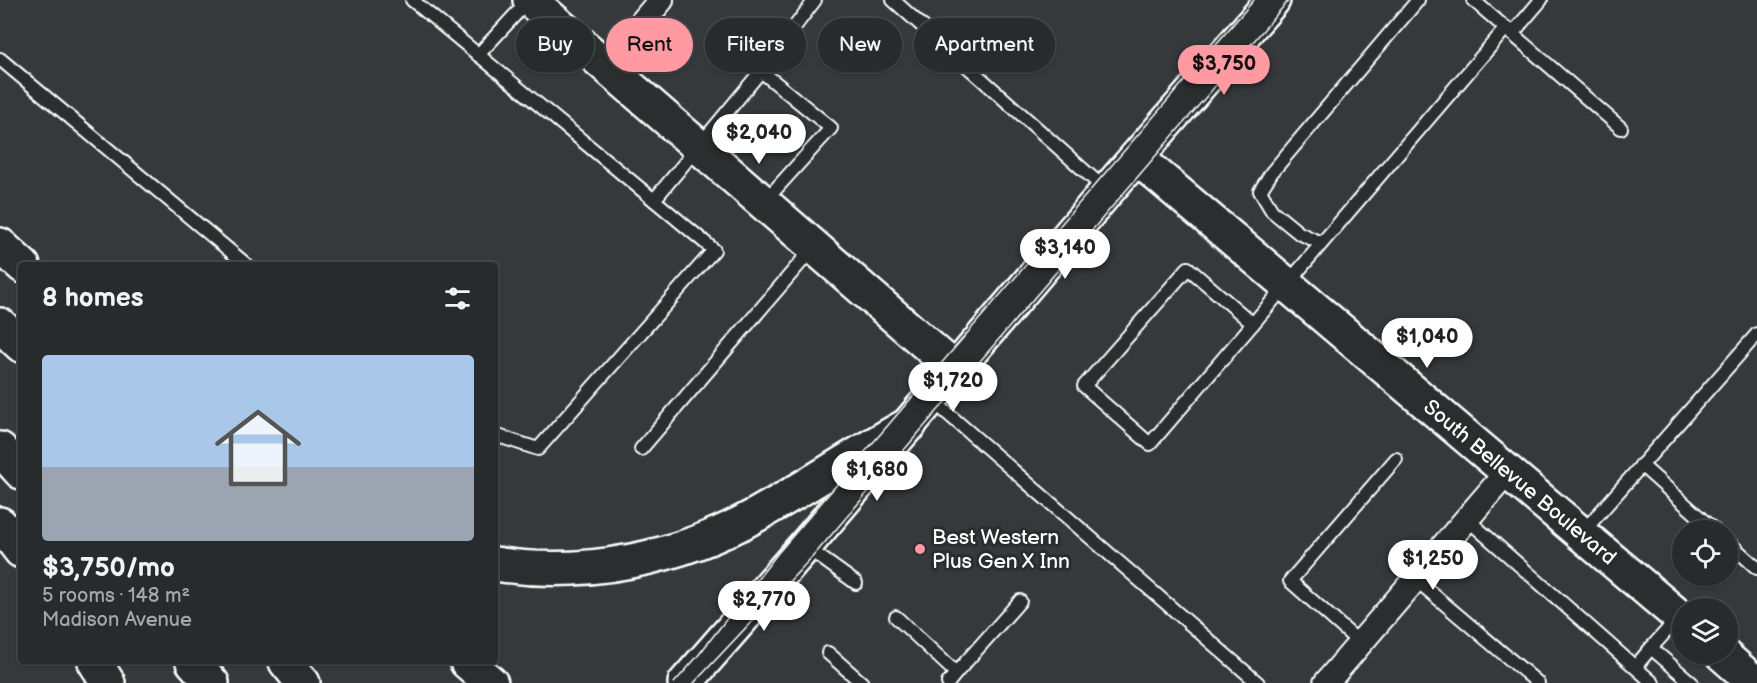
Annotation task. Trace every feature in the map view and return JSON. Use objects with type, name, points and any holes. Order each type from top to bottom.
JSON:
[{"type":"main road","points":[[529,0],[606,65]]},
{"type":"main road","points":[[692,680],[1270,1]]},
{"type":"main road","points":[[614,72],[956,370]]},
{"type":"main road","name":"South Bellevue Boulevard","points":[[1137,158],[1672,610]]},
{"type":"main road","points":[[0,245],[19,262]]},
{"type":"main road","points":[[0,325],[18,342]]},
{"type":"main road","points":[[498,564],[532,568],[582,568],[627,563],[671,552],[726,531],[758,515],[872,444],[910,424]]},
{"type":"main road","points":[[0,449],[18,469]]},
{"type":"main road","points":[[0,524],[18,547]]},
{"type":"main road","points":[[96,664],[108,683]]},
{"type":"main road","points":[[195,664],[212,683]]},
{"type":"main road","points":[[288,664],[303,683]]},
{"type":"main road","points":[[469,664],[491,683]]},
{"type":"main road","points":[[1732,664],[1750,681]]},
{"type":"street","points":[[646,18],[662,0]]},
{"type":"street","points":[[1326,683],[1508,471]]},
{"type":"lane","points":[[412,0],[714,250],[538,449],[498,436]]},
{"type":"lane","points":[[478,55],[529,0]]},
{"type":"lane","points":[[801,18],[815,0]]},
{"type":"lane","points":[[893,0],[1107,191]]},
{"type":"lane","points":[[1321,243],[1299,233],[1272,211],[1260,190],[1272,172],[1418,0]]},
{"type":"lane","points":[[1473,0],[1621,128]]},
{"type":"lane","points":[[1253,324],[1188,268],[1084,386],[1150,444],[1253,324],[1321,243],[1509,31],[1541,0]]},
{"type":"lane","points":[[0,59],[243,262]]},
{"type":"lane","points":[[654,200],[760,72]]},
{"type":"lane","points":[[762,72],[831,128],[763,202]]},
{"type":"lane","points":[[641,449],[814,247]]},
{"type":"lane","points":[[1581,534],[1757,334]]},
{"type":"lane","points":[[931,399],[1258,683]]},
{"type":"lane","points":[[1360,643],[1290,581],[1396,459]]},
{"type":"lane","points":[[1641,465],[1703,520]]},
{"type":"lane","points":[[1467,519],[1653,683]]},
{"type":"lane","points":[[806,546],[856,583]]},
{"type":"lane","points":[[1738,551],[1757,568]]},
{"type":"lane","points":[[1415,579],[1538,683]]},
{"type":"lane","points":[[896,617],[952,678],[1020,600]]},
{"type":"lane","points":[[1635,666],[1672,627]]},
{"type":"lane","points":[[1651,648],[1692,683]]},
{"type":"lane","points":[[828,653],[862,683]]},
{"type":"tram line","points":[[674,683],[778,553],[1254,0]]},
{"type":"tram line","points":[[694,683],[815,554],[1289,0]]},
{"type":"place","name":"Best Western Plus Gen X Inn","points":[[920,549]]}]
